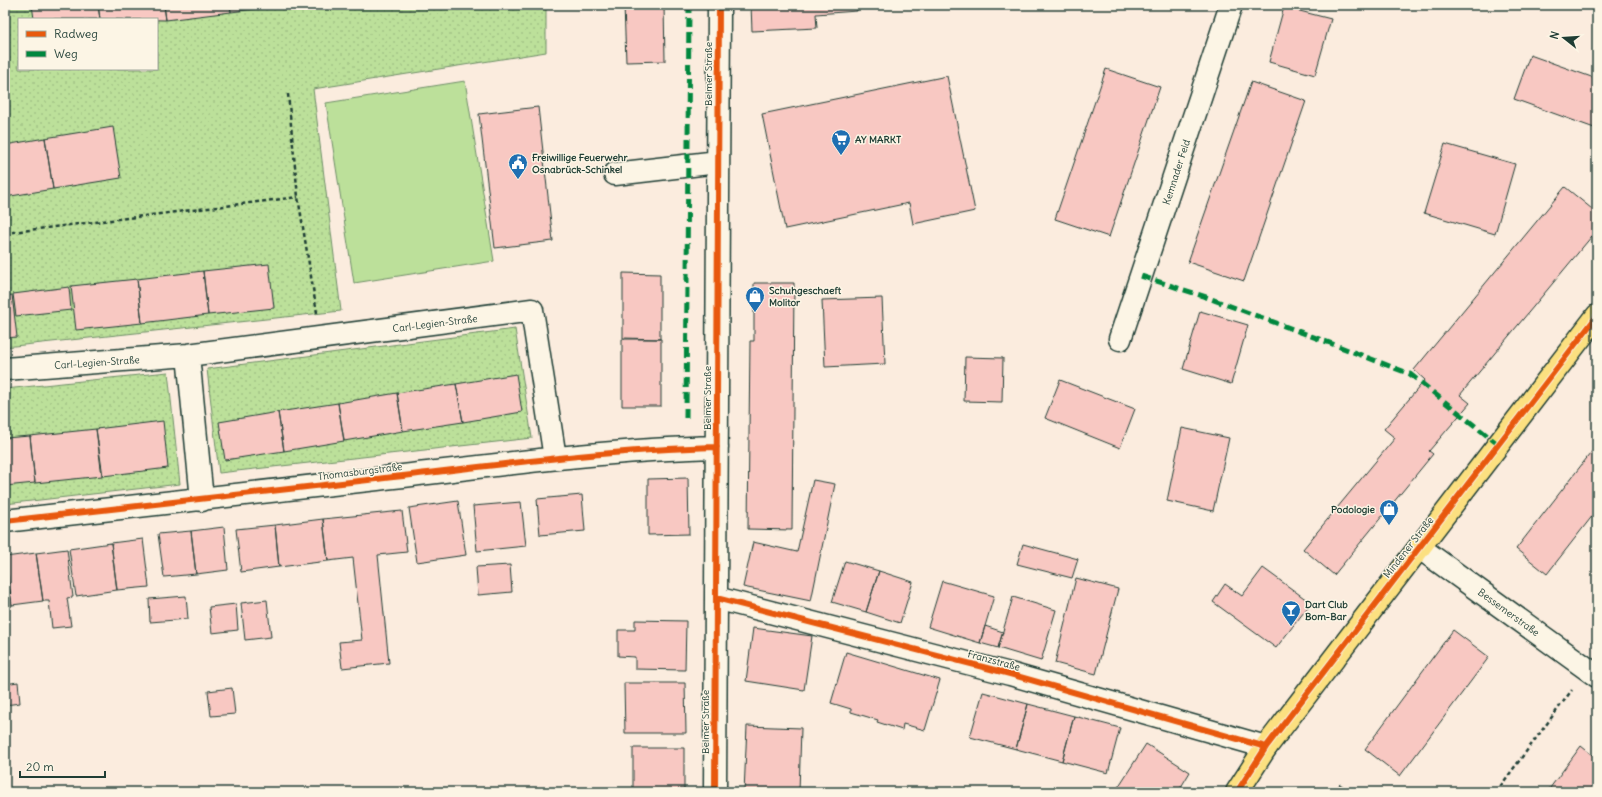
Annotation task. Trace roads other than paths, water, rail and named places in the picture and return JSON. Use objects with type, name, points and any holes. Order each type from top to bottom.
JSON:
[{"type":"main road","name":"Mindener Straße","points":[[1237,792],[1266,748],[1597,316]]},
{"type":"street","name":"Belmer Straße","points":[[715,792],[719,5]]},
{"type":"street","name":"Kemnader Feld","points":[[1120,339],[1232,5]]},
{"type":"street","points":[[615,174],[718,162]]},
{"type":"street","name":"Carl-Legien-Straße","points":[[5,369],[188,355],[532,310],[555,458]]},
{"type":"street","points":[[188,355],[202,500]]},
{"type":"street","name":"Thomasburgstraße","points":[[5,521],[202,500],[555,458],[673,448],[717,447]]},
{"type":"street","name":"Bessemerstraße","points":[[1420,548],[1592,673]]},
{"type":"street","name":"Franzstraße","points":[[716,598],[1010,674],[1266,748]]},
{"type":"place","name":"AY MARKT","points":[[841,156]]},
{"type":"place","name":"Freiwillige Feuerwehr Osnabrück-Schinkel","points":[[518,180]]},
{"type":"place","name":"Schuhgeschaeft Molitor","points":[[755,313]]},
{"type":"place","name":"Podologie","points":[[1389,526]]},
{"type":"place","name":"Dart Club Bom-Bar","points":[[1291,627]]}]
